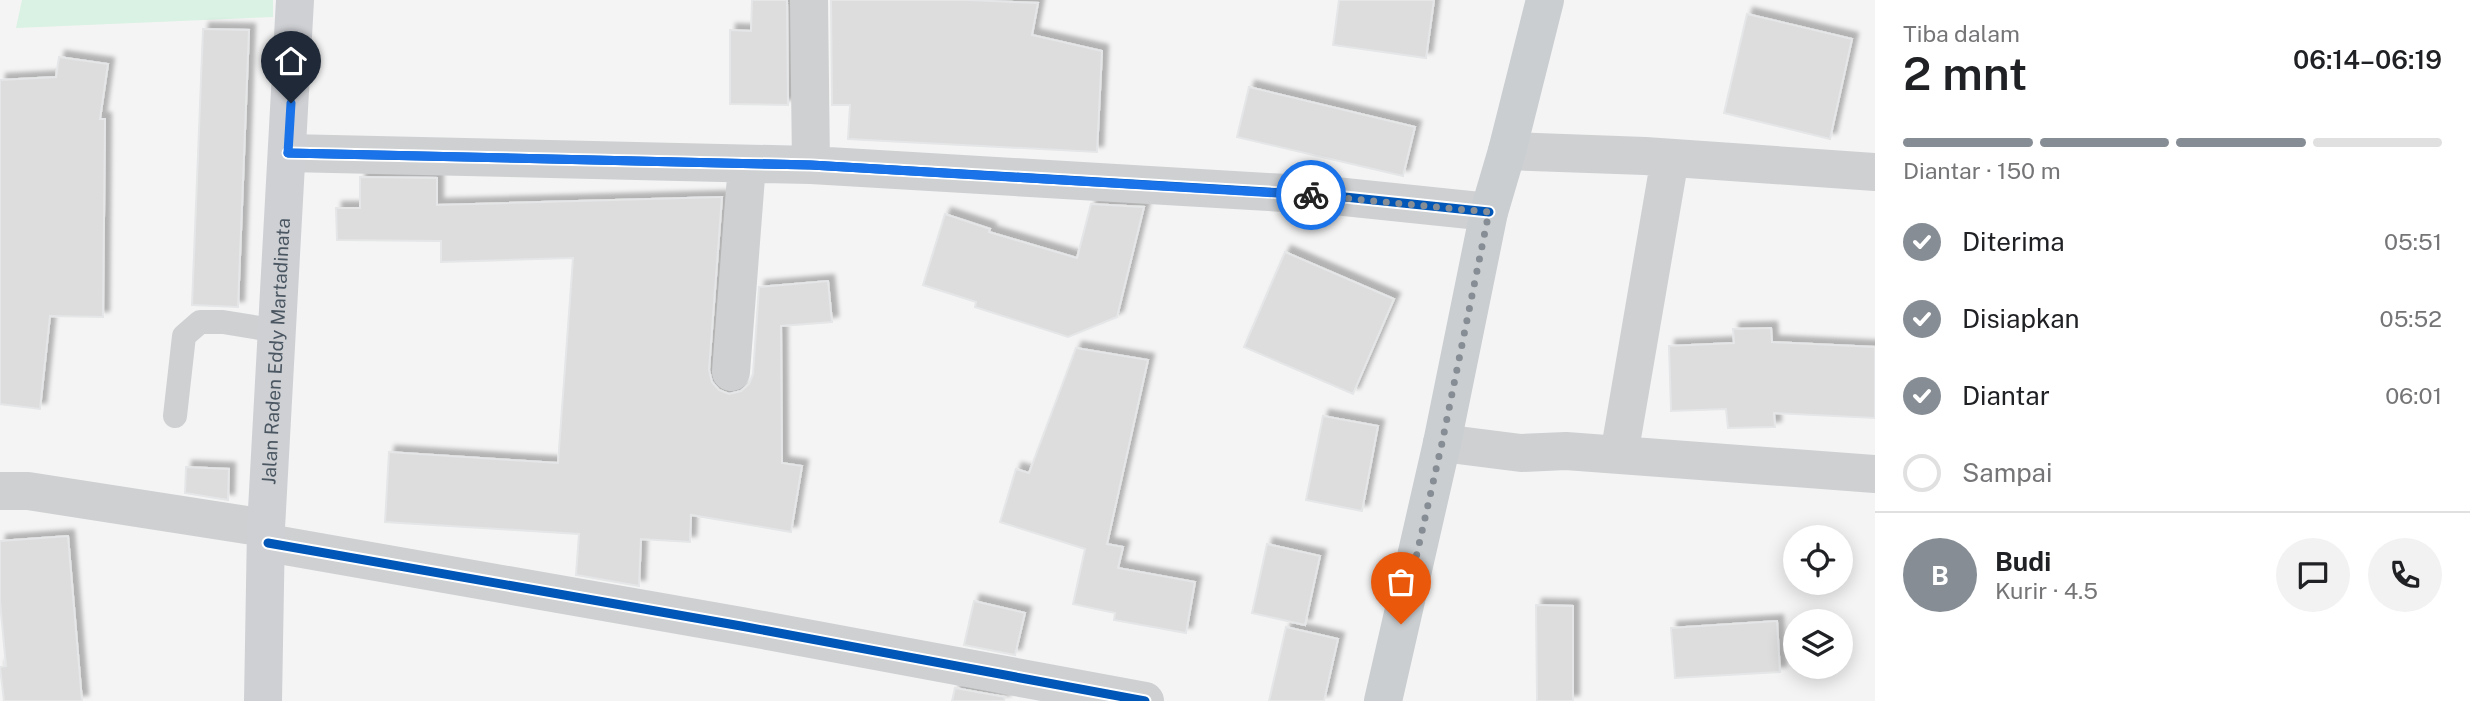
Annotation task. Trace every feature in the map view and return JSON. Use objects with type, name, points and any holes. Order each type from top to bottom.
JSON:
[{"type":"main road","name":"Jalan Raden Eddy Martadinata","points":[[263,701],[267,536],[295,0]]},
{"type":"main road","points":[[1383,701],[1442,443],[1489,212],[1545,0]]},
{"type":"street","points":[[809,0],[811,165]]},
{"type":"street","points":[[1507,151],[1587,153],[1875,172]]},
{"type":"street","points":[[288,153],[811,165],[1335,196],[1489,212]]},
{"type":"street","points":[[1619,455],[1657,157]]},
{"type":"street","points":[[730,372],[747,164]]},
{"type":"street","points":[[1442,443],[1521,453],[1566,451],[1875,474]]},
{"type":"street","points":[[0,491],[28,491],[1145,701]]},
{"type":"lane","points":[[175,416],[184,336],[200,322],[223,322],[278,331]]},
{"type":"green space","points":[[22,0],[273,0],[273,17],[16,28]]},
{"type":"building","points":[[752,0],[787,0],[788,105],[730,104],[730,30],[751,31]]},
{"type":"building","points":[[831,0],[1038,3],[1032,35],[1102,51],[1097,152],[848,139],[850,105],[832,105]]},
{"type":"building","points":[[1339,0],[1434,0],[1426,58],[1333,45]]},
{"type":"building","points":[[1747,14],[1852,39],[1830,139],[1724,113]]},
{"type":"building","points":[[203,29],[249,30],[238,307],[192,305]]},
{"type":"building","points":[[59,57],[108,64],[100,119],[105,119],[103,317],[50,316],[40,409],[0,404],[0,80],[56,77]]},
{"type":"building","points":[[1249,87],[1415,127],[1403,176],[1237,137]]},
{"type":"building","points":[[360,177],[437,178],[437,205],[722,197],[709,370],[712,382],[719,390],[729,394],[741,391],[749,384],[753,374],[759,287],[828,281],[832,322],[781,326],[782,463],[802,466],[791,532],[691,515],[690,542],[641,539],[639,586],[576,575],[579,534],[385,522],[389,452],[558,463],[573,258],[441,262],[441,241],[337,240],[336,208],[360,208]]},
{"type":"building","points":[[1091,204],[1144,207],[1117,317],[1068,337],[975,307],[976,302],[923,285],[945,214],[990,229],[989,232],[1077,258]]},
{"type":"building","points":[[1285,252],[1394,299],[1353,394],[1244,347]]},
{"type":"building","points":[[1771,328],[1772,342],[1875,347],[1875,418],[1774,413],[1775,427],[1728,428],[1726,409],[1671,411],[1669,346],[1734,343],[1733,329]]},
{"type":"building","points":[[1076,348],[1148,360],[1107,544],[1123,547],[1118,568],[1195,582],[1186,633],[1114,620],[1115,613],[1073,604],[1085,549],[1000,522],[1016,469],[1029,473]]},
{"type":"building","points":[[1323,416],[1378,426],[1362,511],[1306,500]]},
{"type":"building","points":[[186,467],[229,469],[228,500],[185,493]]},
{"type":"building","points":[[68,536],[82,701],[4,701],[0,667],[6,666],[0,602],[0,541]]},
{"type":"building","points":[[1267,544],[1320,556],[1305,625],[1252,613]]},
{"type":"building","points":[[974,601],[1025,613],[1015,655],[964,645]]},
{"type":"building","points":[[1536,605],[1573,606],[1573,701],[1537,701]]},
{"type":"building","points":[[1777,621],[1780,672],[1675,678],[1671,628]]},
{"type":"building","points":[[1286,627],[1338,639],[1324,701],[1269,701]]},
{"type":"building","points":[[955,688],[1005,697],[1004,701],[952,701]]},
{"type":"cycle path","points":[[288,153],[811,165],[1335,196],[1489,212]]},
{"type":"cycle path","points":[[268,543],[741,626],[1145,701]]},
{"type":"way so far","points":[[1311,195],[1489,212],[1442,443],[1401,624]]},
{"type":"route","points":[[291,103],[288,153],[811,165],[1311,195]]}]
